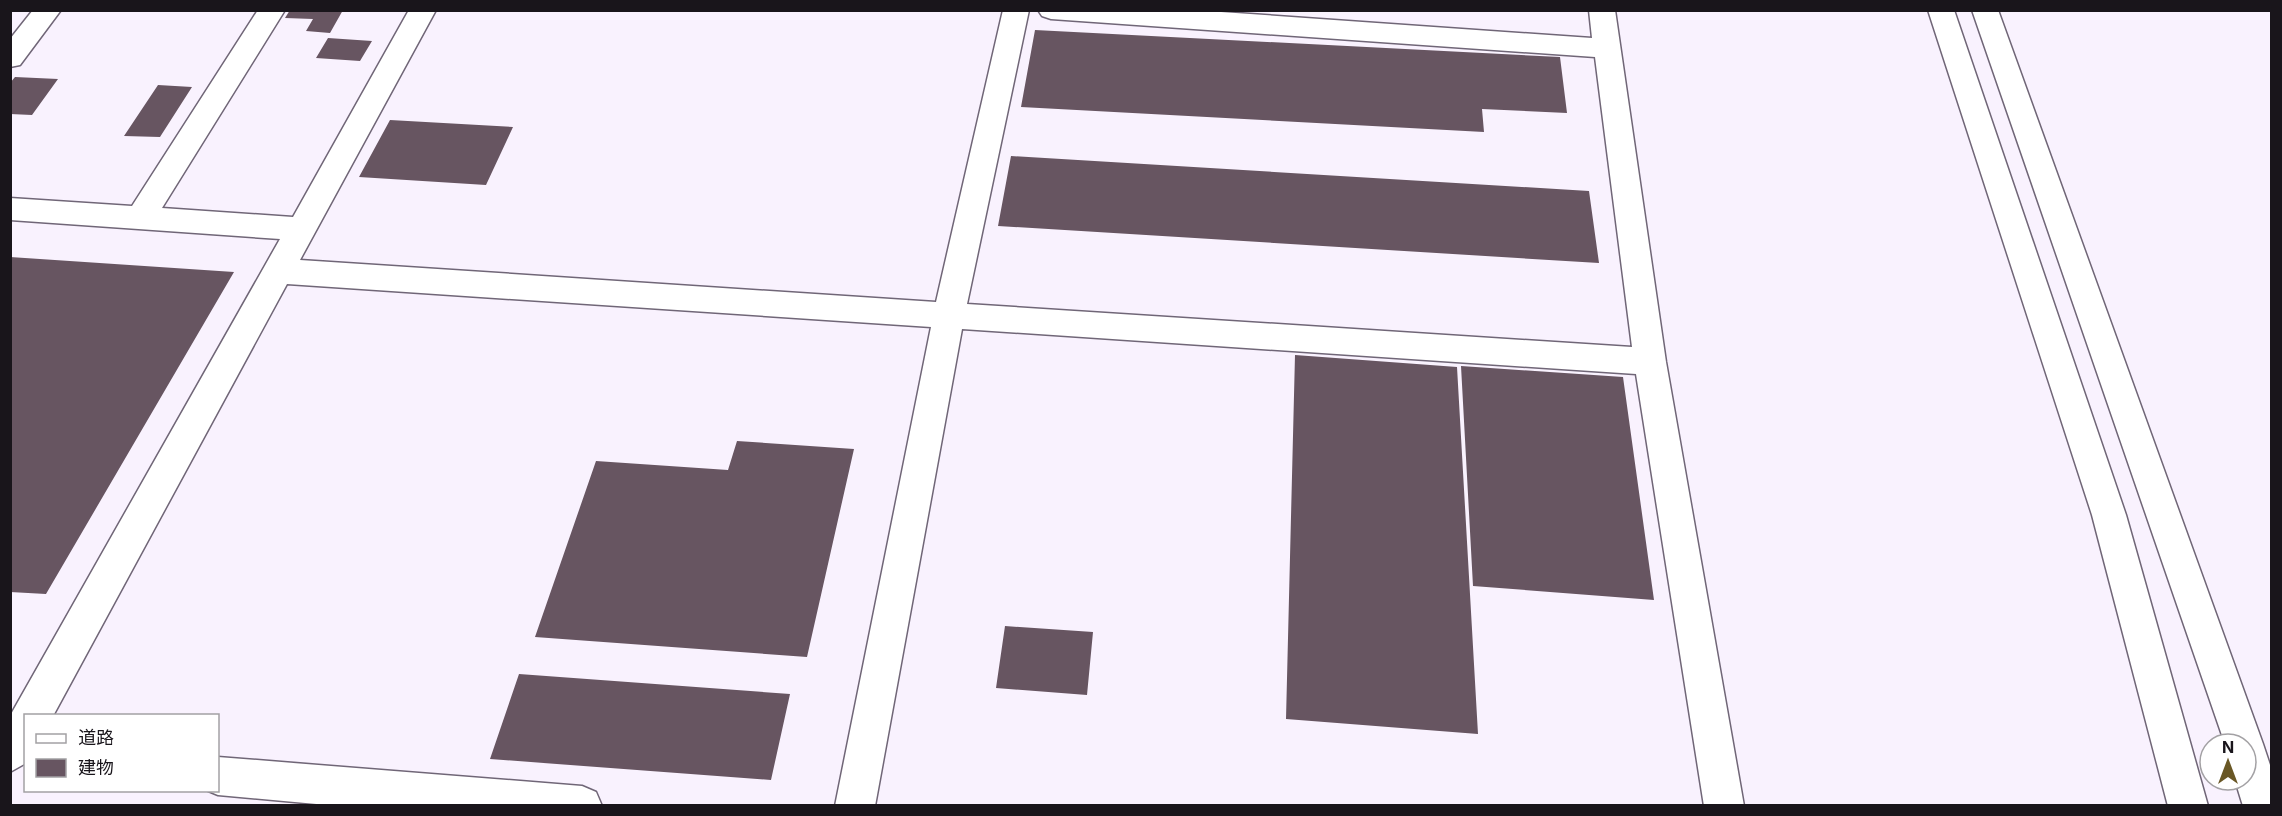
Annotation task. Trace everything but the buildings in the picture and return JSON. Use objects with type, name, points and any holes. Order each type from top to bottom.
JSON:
[{"type":"street","points":[[10,58],[48,10]]},
{"type":"street","points":[[140,218],[272,10]]},
{"type":"street","points":[[33,714],[423,10]]},
{"type":"street","points":[[855,806],[950,316],[1016,10]]},
{"type":"street","points":[[1051,10],[1607,48]]},
{"type":"street","points":[[1602,10],[1650,362],[1724,806]]},
{"type":"street","points":[[1941,10],[2109,515],[2188,806]]},
{"type":"street","points":[[1985,10],[2240,732]]},
{"type":"street","points":[[10,209],[301,229]]},
{"type":"street","points":[[277,271],[1650,362]]},
{"type":"street","points":[[10,753],[24,729]]},
{"type":"street","points":[[219,776],[582,806]]},
{"type":"street","points":[[2258,790],[2263,806]]}]
